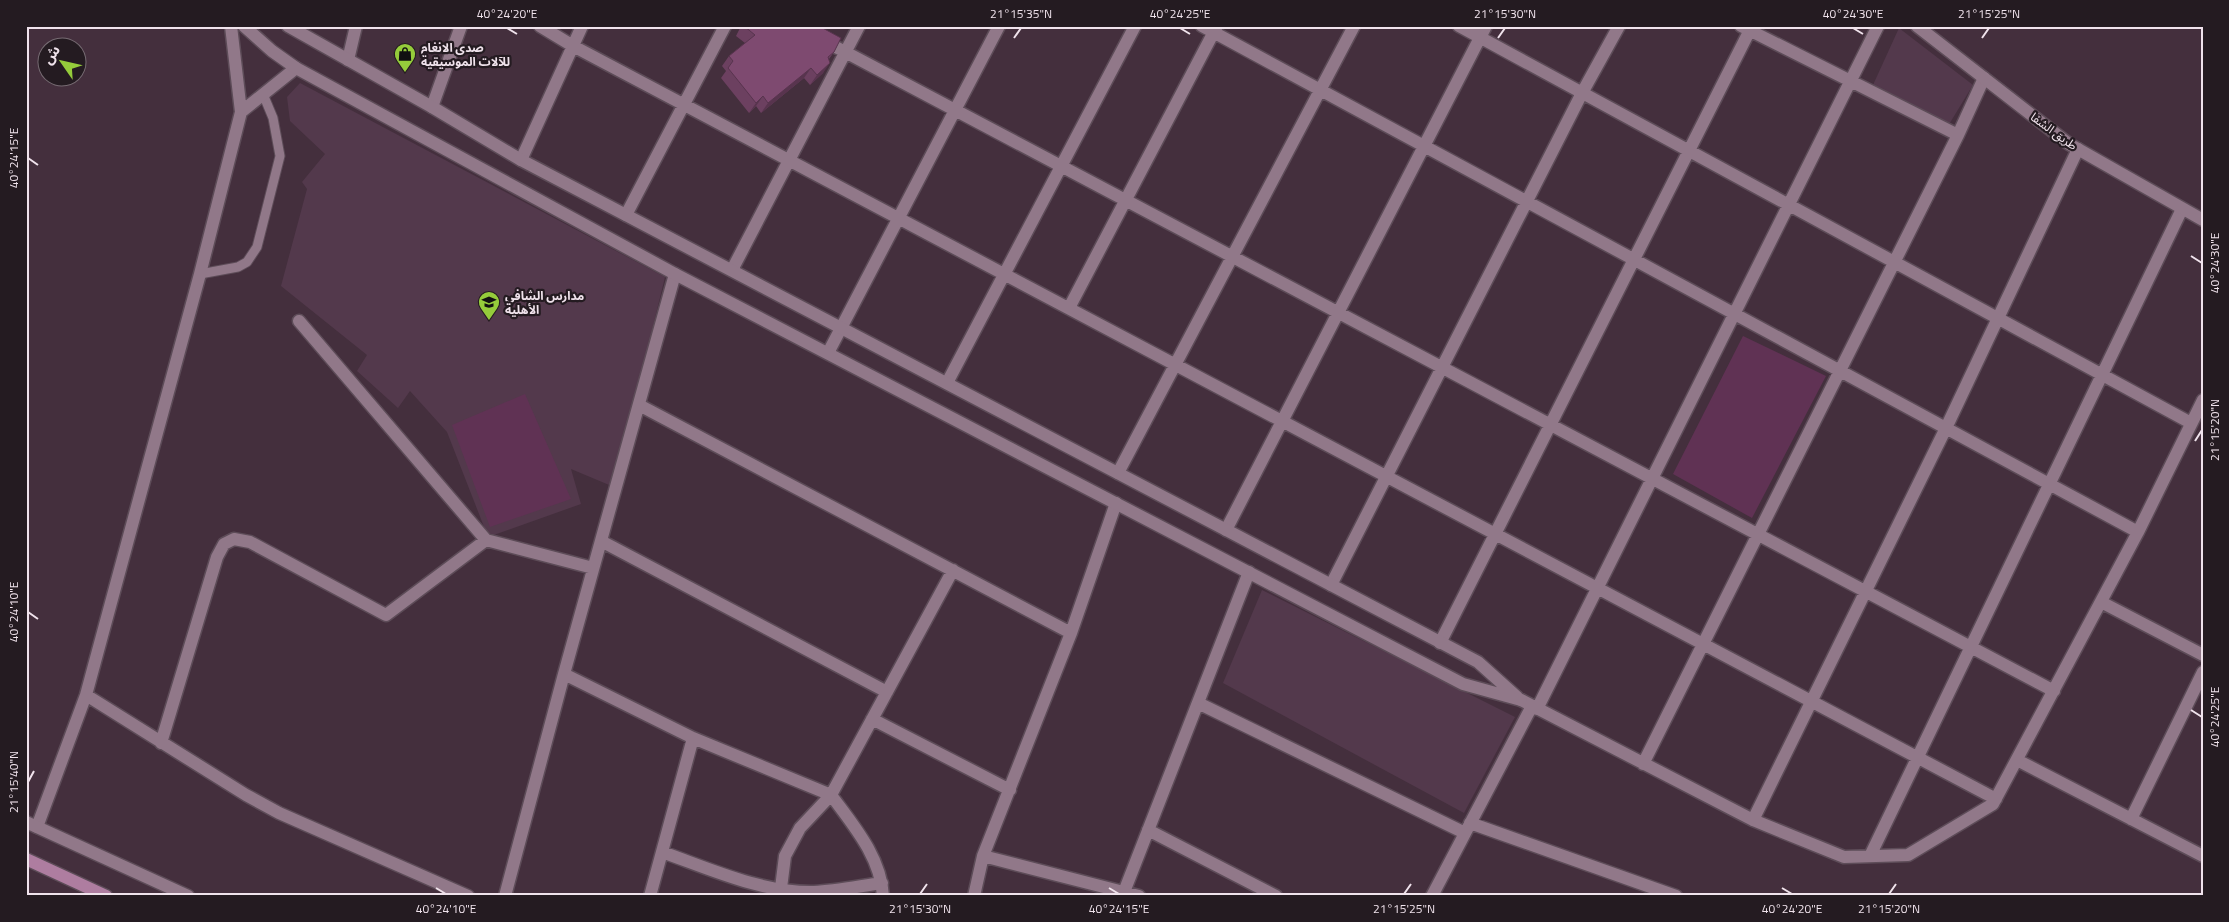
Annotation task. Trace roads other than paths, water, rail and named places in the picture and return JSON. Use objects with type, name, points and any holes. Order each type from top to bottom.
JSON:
[{"type":"main road","points":[[26,859],[106,896]]},
{"type":"street","points":[[188,896],[32,825],[86,695],[200,274],[241,112],[231,26]]},
{"type":"street","points":[[244,26],[272,51],[296,68],[675,274],[1463,684],[1530,705],[1753,820],[1844,857],[1908,854],[1993,804],[2138,532],[2203,400]]},
{"type":"street","points":[[288,26],[432,107],[521,160],[1478,662],[1530,705]]},
{"type":"street","points":[[348,60],[356,26]]},
{"type":"street","points":[[432,107],[461,26]]},
{"type":"street","points":[[540,26],[573,46],[1996,799]]},
{"type":"street","points":[[521,160],[582,26]]},
{"type":"street","points":[[626,214],[725,26]]},
{"type":"street","points":[[796,26],[2054,691]]},
{"type":"street","points":[[732,270],[859,26]]},
{"type":"street","points":[[828,353],[999,26]]},
{"type":"street","points":[[947,384],[1135,26]]},
{"type":"street","points":[[1202,26],[1215,30],[1320,90],[2138,532]]},
{"type":"street","points":[[1118,473],[1354,26]]},
{"type":"street","points":[[1459,26],[1483,32],[1582,93],[2191,423]]},
{"type":"street","points":[[1331,585],[1388,477],[1582,93],[1620,26]]},
{"type":"street","points":[[1432,896],[1530,705],[1598,588],[1878,26]]},
{"type":"street","name":"طريق الشفا","points":[[1917,26],[2078,149],[2203,220]]},
{"type":"street","points":[[1440,643],[1689,151],[1747,28],[1958,135]]},
{"type":"street","points":[[1069,308],[1215,30]]},
{"type":"street","points":[[1226,530],[1483,32]]},
{"type":"street","points":[[241,112],[296,68]]},
{"type":"street","points":[[1644,764],[1958,135],[1984,78]]},
{"type":"street","points":[[1753,820],[1946,428],[2078,149]]},
{"type":"street","points":[[1870,856],[2182,209]]},
{"type":"street","points":[[505,896],[564,674],[675,274]]},
{"type":"street","points":[[299,321],[486,540],[593,568]]},
{"type":"street","points":[[639,405],[1071,633]]},
{"type":"street","points":[[974,896],[983,856],[1071,633],[1116,503]]},
{"type":"street","points":[[161,742],[217,557],[224,544],[234,539],[250,542],[386,615],[486,540]]},
{"type":"street","points":[[601,541],[887,692]]},
{"type":"street","points":[[781,888],[785,856],[800,828],[831,795],[953,570]]},
{"type":"street","points":[[1124,892],[1249,572]]},
{"type":"street","points":[[2101,602],[2203,655]]},
{"type":"street","points":[[2131,819],[2203,672]]},
{"type":"street","points":[[564,674],[693,738],[831,795],[866,842],[882,889],[813,892],[781,888],[746,882],[662,852]]},
{"type":"street","points":[[86,695],[279,813],[468,896]]},
{"type":"street","points":[[1198,703],[1468,828],[1676,896]]},
{"type":"street","points":[[872,719],[1010,790]]},
{"type":"street","points":[[650,896],[693,738]]},
{"type":"street","points":[[2017,760],[2203,856]]},
{"type":"street","points":[[1148,830],[1276,896]]},
{"type":"street","points":[[983,856],[1139,896]]},
{"type":"street","points":[[746,882],[759,896]]},
{"type":"lane","points":[[200,274],[238,267],[247,262],[257,247],[280,156],[273,118],[262,94]]},
{"type":"place","name":"صدى الانغام للآلات الموسيقية","points":[[405,73]]},
{"type":"place","name":"مدارس الشافي الأهلية","points":[[489,321]]}]
